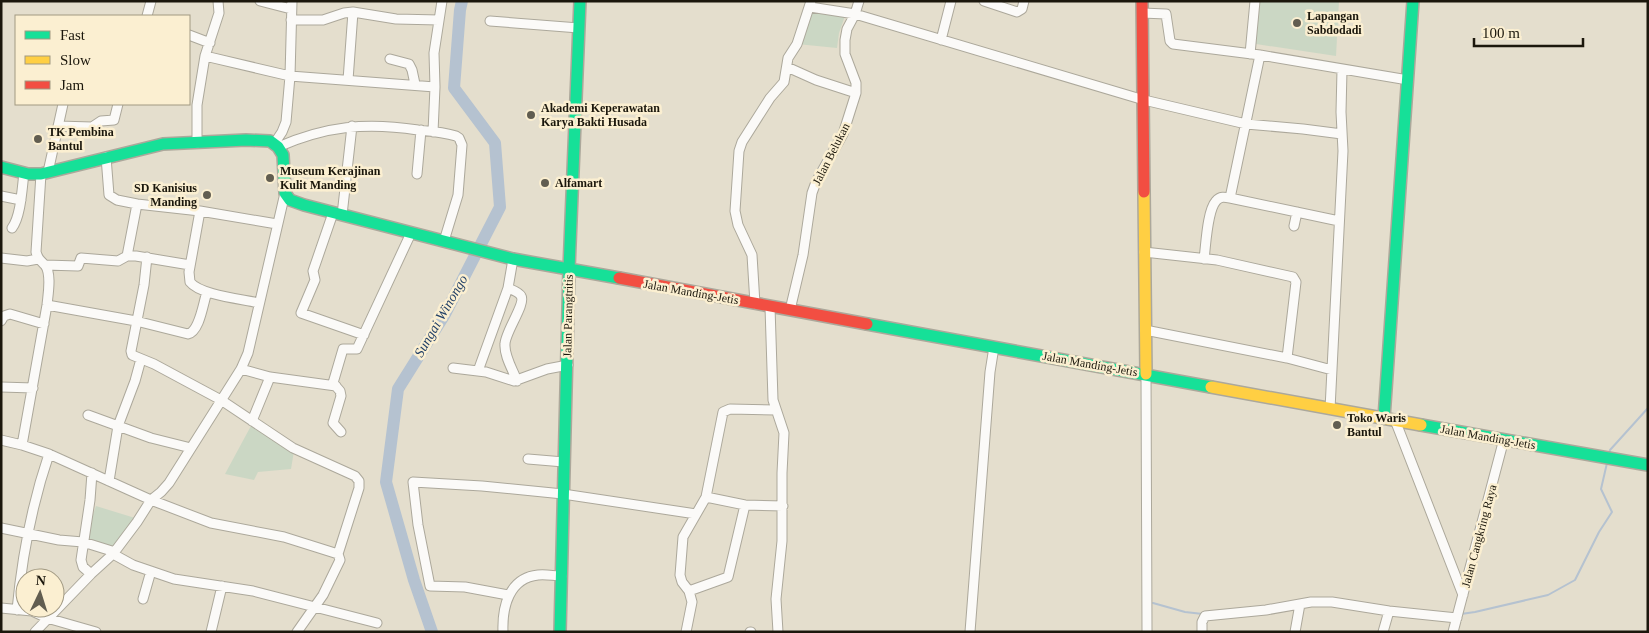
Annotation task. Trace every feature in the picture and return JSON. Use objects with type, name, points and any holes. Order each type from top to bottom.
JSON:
[{"type":"main road","name":"Jalan Parangtritis","points":[[560,632],[569,269],[580,1]]},
{"type":"main road","points":[[1389,419],[1413,1]]},
{"type":"main road","points":[[1142,7],[1146,374]]},
{"type":"main road","points":[[1,167],[24,173],[45,173],[163,144],[246,140],[270,141],[282,155],[285,193]]},
{"type":"main road","name":"Jalan Manding-Jetis","points":[[285,193],[290,200],[338,214],[513,259],[1648,466]]},
{"type":"street","points":[[147,15],[151,1]]},
{"type":"street","points":[[197,143],[193,104],[205,56],[219,13],[218,1]]},
{"type":"street","points":[[260,1],[292,5],[290,76],[286,122],[276,146]]},
{"type":"street","points":[[433,132],[436,87],[434,53],[442,1]]},
{"type":"street","name":"Jalan Belukan","points":[[790,310],[803,255],[812,193],[816,182],[840,140],[856,93],[856,83],[845,50],[847,29],[859,1]]},
{"type":"street","points":[[940,40],[951,1]]},
{"type":"street","points":[[984,1],[1017,12],[1022,9],[1024,1]]},
{"type":"street","points":[[1250,54],[1256,1]]},
{"type":"street","points":[[755,304],[752,255],[738,225],[735,212],[739,151],[742,142],[770,98],[784,82],[788,58],[797,44],[810,4],[855,14],[1144,100],[1246,124],[1342,134]]},
{"type":"street","points":[[1142,7],[1166,14],[1172,44],[1260,55],[1408,80]]},
{"type":"street","points":[[291,20],[323,20],[353,12],[396,19],[438,20]]},
{"type":"street","points":[[348,80],[353,12]]},
{"type":"street","points":[[490,22],[580,28]]},
{"type":"street","points":[[190,35],[210,43]]},
{"type":"street","points":[[1230,198],[1260,55]]},
{"type":"street","points":[[205,56],[290,76],[436,87]]},
{"type":"street","points":[[390,59],[409,64],[415,84]]},
{"type":"street","points":[[787,68],[856,93]]},
{"type":"street","points":[[1330,409],[1343,151],[1342,70]]},
{"type":"street","points":[[22,446],[48,305],[50,282],[36,252],[45,173],[63,105]]},
{"type":"street","points":[[58,126],[92,127],[101,121],[114,120],[118,105]]},
{"type":"street","points":[[276,146],[295,139],[352,126],[382,126],[456,136],[462,145],[458,195],[444,241]]},
{"type":"street","points":[[352,126],[338,214],[313,271],[315,280],[302,313],[364,335]]},
{"type":"street","points":[[417,174],[421,130]]},
{"type":"street","points":[[106,157],[109,195],[117,200],[277,224]]},
{"type":"street","points":[[12,228],[15,224],[21,200],[24,173]]},
{"type":"street","points":[[65,601],[114,553],[138,522],[150,500],[169,483],[242,369],[248,353],[285,193]]},
{"type":"street","points":[[1,196],[21,200]]},
{"type":"street","points":[[1204,259],[1213,207],[1216,201],[1221,198],[1230,198],[1339,221]]},
{"type":"street","points":[[127,256],[137,204]]},
{"type":"street","points":[[200,211],[190,265],[190,282],[197,288],[207,292],[259,303]]},
{"type":"street","points":[[1294,226],[1297,212]]},
{"type":"street","points":[[340,432],[333,423],[340,391],[333,383],[343,350],[357,349],[410,233]]},
{"type":"street","points":[[1144,252],[1204,259],[1259,269],[1294,278],[1296,282],[1287,358]]},
{"type":"street","points":[[1,258],[79,266],[81,258],[118,261],[133,255],[190,265]]},
{"type":"street","points":[[147,258],[144,285],[131,353],[221,400],[293,448],[356,476],[359,481],[359,488],[338,554],[340,560],[323,595],[298,632]]},
{"type":"street","points":[[478,371],[508,288],[513,259]]},
{"type":"street","points":[[508,288],[518,293],[522,298],[505,344],[517,381]]},
{"type":"street","points":[[48,305],[136,321],[183,333],[192,333],[197,328],[207,292]]},
{"type":"street","points":[[770,307],[774,400],[784,433],[782,541],[776,599],[778,632]]},
{"type":"street","points":[[1,321],[4,316],[10,314],[44,324]]},
{"type":"street","points":[[1145,330],[1287,358],[1332,370]]},
{"type":"street","points":[[970,632],[990,372],[994,347]]},
{"type":"street","points":[[109,481],[118,426],[141,359]]},
{"type":"street","points":[[453,368],[478,371],[517,381],[548,369],[568,365]]},
{"type":"street","points":[[242,369],[270,377],[336,386]]},
{"type":"street","points":[[1146,374],[1147,632]]},
{"type":"street","points":[[252,421],[270,377]]},
{"type":"street","points":[[1,387],[32,388]]},
{"type":"street","points":[[686,632],[692,602],[689,591],[682,582],[680,575],[682,543],[684,532],[706,497],[723,412],[730,409],[776,410]]},
{"type":"street","points":[[88,415],[151,438],[191,448]]},
{"type":"street","points":[[1389,419],[1463,595]]},
{"type":"street","points":[[1,440],[49,454],[150,500],[216,525],[286,538],[338,554]]},
{"type":"street","name":"Jalan Cangkring Raya","points":[[1453,632],[1504,440]]},
{"type":"street","points":[[22,568],[38,491],[49,454]]},
{"type":"street","points":[[528,458],[564,462]]},
{"type":"street","points":[[91,574],[82,565],[92,473]]},
{"type":"street","points":[[508,595],[465,586],[430,586],[418,525],[413,482],[482,486],[563,494],[696,514]]},
{"type":"street","points":[[706,497],[745,505],[783,506]]},
{"type":"street","points":[[689,591],[728,578],[745,505]]},
{"type":"street","points":[[1,528],[59,540],[83,542],[114,553],[133,565],[174,579],[252,591],[377,623]]},
{"type":"street","points":[[143,599],[151,572]]},
{"type":"street","points":[[503,632],[502,619],[508,595],[527,578],[538,575],[562,576]]},
{"type":"street","points":[[211,632],[222,586]]},
{"type":"street","points":[[1202,632],[1202,622],[1205,616],[1266,610],[1300,604],[1332,602],[1389,611],[1457,616]]},
{"type":"street","points":[[1295,632],[1300,604]]},
{"type":"street","points":[[1,608],[15,610]]},
{"type":"street","points":[[1383,632],[1389,611]]},
{"type":"street","points":[[35,632],[48,618],[96,632]]},
{"type":"green space","name":"Lapangan Sabdodadi","points":[[1258,1],[1339,1],[1336,56],[1256,44]]},
{"type":"green space","points":[[811,9],[845,16],[839,33],[837,48],[797,44]]},
{"type":"green space","points":[[252,424],[294,451],[291,469],[258,472],[254,480],[225,474]]},
{"type":"green space","points":[[96,506],[135,518],[116,551],[84,540]]},
{"type":"waterway","name":"Sungai Winongo","points":[[432,632],[414,580],[386,482],[398,389],[445,314],[500,207],[495,143],[454,88],[462,1]]},
{"type":"waterway","points":[[1609,453],[1648,408]]},
{"type":"waterway","points":[[1461,614],[1548,595],[1575,580],[1599,532],[1612,512],[1601,489],[1607,463]]},
{"type":"waterway","points":[[1153,603],[1185,612],[1203,614]]},
{"type":"traffic: fast","points":[[560,632],[569,269],[580,1]]},
{"type":"traffic: fast","points":[[1384,418],[1413,1]]},
{"type":"traffic: fast","points":[[1,167],[28,174],[41,174],[163,144],[246,140],[270,141],[278,147],[283,155],[285,193],[290,200],[513,259],[619,278]]},
{"type":"traffic: fast","points":[[867,324],[1211,387]]},
{"type":"traffic: fast","points":[[1421,425],[1648,465]]},
{"type":"traffic: slow","points":[[1144,192],[1146,374]]},
{"type":"traffic: slow","points":[[1211,387],[1421,425]]},
{"type":"traffic: jam","points":[[1142,1],[1144,192]]},
{"type":"traffic: jam","points":[[619,278],[867,324]]},
{"type":"place","name":"Lapangan Sabdodadi","points":[[1297,23]]},
{"type":"place","name":"Akademi Keperawatan Karya Bakti Husada","points":[[531,115]]},
{"type":"place","name":"TK Pembina Bantul","points":[[38,139]]},
{"type":"place","name":"Museum Kerajinan Kulit Manding","points":[[270,178]]},
{"type":"place","name":"Alfamart","points":[[545,183]]},
{"type":"place","name":"SD Kanisius Manding","points":[[207,195]]},
{"type":"place","name":"Toko Waris Bantul","points":[[1337,425]]}]
